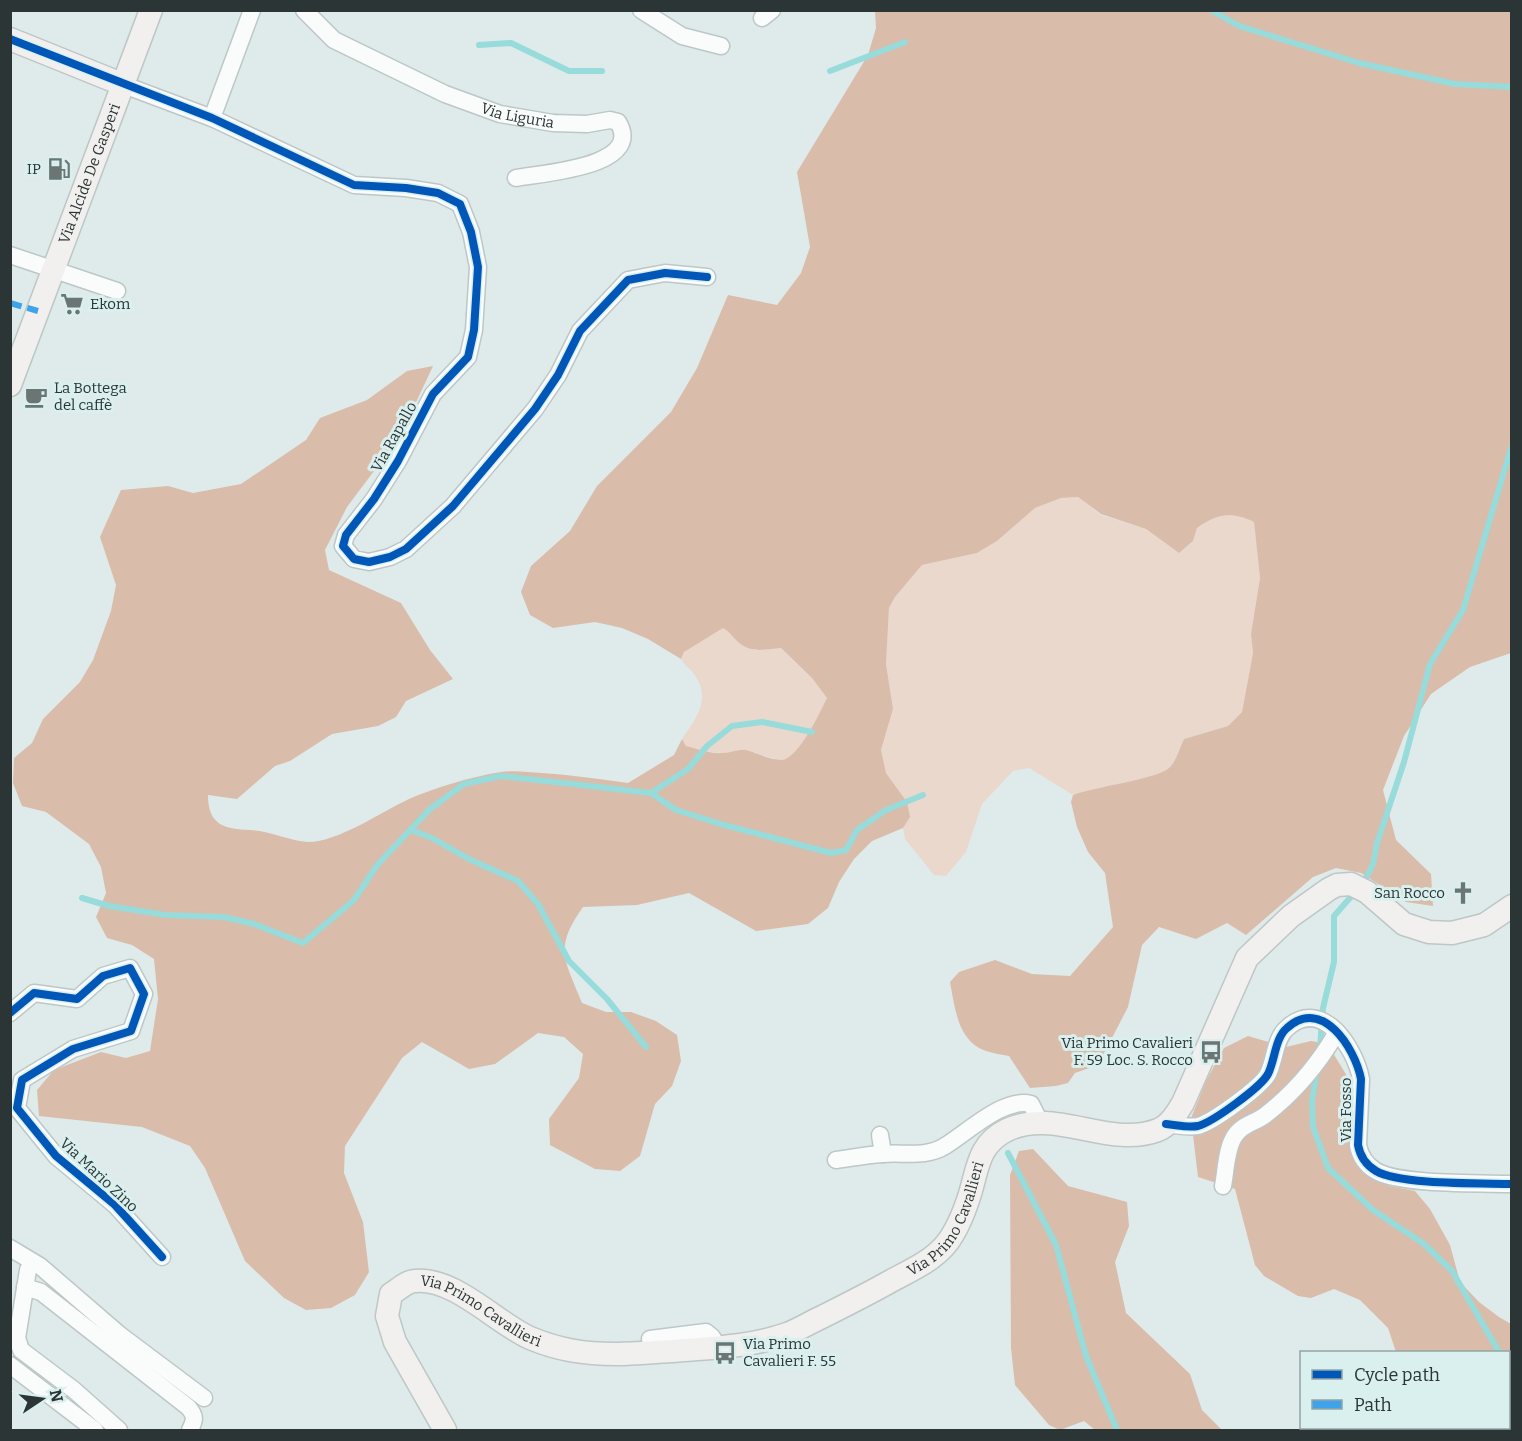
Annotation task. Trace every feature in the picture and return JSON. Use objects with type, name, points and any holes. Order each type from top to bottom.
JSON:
[{"type":"main road","name":"Via Alcide De Gasperi","points":[[10,385],[151,10]]},
{"type":"main road","points":[[10,39],[124,85]]},
{"type":"main road","points":[[1166,1124],[1183,1103],[1246,958],[1291,916],[1329,889],[1337,885],[1351,884],[1367,892],[1404,924],[1429,932],[1452,933],[1484,925],[1512,906]]},
{"type":"main road","name":"Via Primo Cavallieri","points":[[445,1431],[394,1342],[387,1316],[391,1294],[412,1280],[433,1282],[456,1292],[527,1336],[562,1350],[615,1354],[719,1348],[747,1344],[788,1334],[935,1257],[952,1237],[968,1202],[981,1153],[992,1140],[1005,1131],[1019,1125],[1040,1122],[1128,1134],[1158,1130],[1166,1124]]},
{"type":"street","points":[[212,118],[252,10]]},
{"type":"street","name":"Via Liguria","points":[[304,10],[334,40],[445,94],[500,114],[554,123],[587,124],[610,120],[618,122],[622,129],[623,140],[619,149],[606,159],[516,178]]},
{"type":"street","points":[[641,10],[682,36],[721,46]]},
{"type":"street","name":"Via Rapallo","points":[[124,85],[212,118],[354,185],[406,188],[438,194],[460,204],[471,232],[478,267],[474,330],[468,357],[433,394],[398,461],[374,499],[346,535],[343,546],[354,559],[369,562],[390,557],[406,549],[453,506],[535,409],[558,375],[580,331],[628,280],[665,273],[707,277]]},
{"type":"street","points":[[10,255],[117,291]]},
{"type":"street","name":"Via Mario Zino","points":[[10,1013],[34,993],[77,999],[103,976],[130,968],[144,994],[131,1031],[73,1049],[22,1080],[17,1108],[56,1156],[115,1205],[162,1257]]},
{"type":"street","name":"Via Fosso","points":[[1166,1124],[1190,1127],[1205,1123],[1259,1086],[1273,1063],[1284,1031],[1290,1025],[1312,1018],[1324,1022],[1337,1032],[1350,1047],[1359,1068],[1361,1079],[1358,1145],[1368,1166],[1381,1174],[1416,1180],[1512,1184]]},
{"type":"street","points":[[1223,1186],[1233,1138],[1240,1129],[1263,1117],[1302,1080],[1325,1052],[1337,1032]]},
{"type":"street","points":[[836,1160],[883,1154],[923,1153],[939,1149],[983,1118],[1021,1104],[1031,1104],[1040,1122]]},
{"type":"street","points":[[880,1135],[883,1154]]},
{"type":"street","points":[[10,1248],[65,1287],[120,1335],[204,1398]]},
{"type":"street","points":[[32,1262],[28,1270],[17,1338],[21,1350],[74,1390],[119,1431]]},
{"type":"street","points":[[25,1287],[41,1292],[188,1407],[194,1413],[195,1420],[190,1431]]},
{"type":"street","points":[[650,1339],[706,1332],[719,1348]]},
{"type":"street","points":[[10,1365],[94,1431]]},
{"type":"shaded area","points":[[875,11],[1511,11],[1511,653],[1470,667],[1431,694],[1404,736],[1383,790],[1396,840],[1431,874],[1433,906],[1406,902],[1361,873],[1336,868],[1313,877],[1246,935],[1227,923],[1196,939],[1159,927],[1142,945],[1128,1007],[1098,1065],[1075,1073],[1068,1083],[1030,1088],[1009,1056],[986,1051],[969,1040],[959,1022],[950,982],[959,972],[995,960],[1032,974],[1070,976],[1113,927],[1105,873],[1088,852],[1077,827],[1071,802],[1073,795],[1162,772],[1174,762],[1184,739],[1228,726],[1242,712],[1253,653],[1251,634],[1260,578],[1254,522],[1231,515],[1218,517],[1197,528],[1193,541],[1179,553],[1146,529],[1101,514],[1078,497],[1061,498],[1035,508],[997,541],[977,553],[922,565],[895,597],[889,608],[886,664],[893,709],[881,750],[886,773],[907,802],[910,817],[903,828],[872,841],[854,859],[839,882],[828,908],[808,924],[756,931],[689,893],[637,905],[583,907],[574,921],[565,944],[565,955],[582,1003],[606,1012],[631,1012],[656,1021],[677,1035],[681,1061],[672,1086],[655,1104],[640,1156],[620,1171],[595,1169],[550,1145],[549,1119],[579,1078],[583,1054],[564,1037],[538,1033],[495,1064],[469,1069],[422,1042],[402,1058],[345,1146],[344,1173],[363,1222],[369,1272],[355,1295],[331,1308],[306,1310],[284,1298],[245,1261],[205,1168],[190,1146],[142,1127],[39,1116],[37,1090],[54,1070],[101,1052],[126,1058],[150,1051],[158,999],[154,959],[132,945],[107,938],[96,917],[106,893],[101,867],[89,844],[46,812],[22,806],[13,783],[14,758],[32,743],[43,719],[80,682],[93,660],[111,611],[116,585],[100,537],[121,490],[168,486],[193,493],[241,484],[306,440],[320,418],[367,400],[407,371],[433,366],[411,413],[389,451],[347,507],[325,550],[329,570],[401,603],[430,650],[453,679],[406,701],[396,717],[378,726],[332,734],[290,761],[275,766],[237,799],[208,795],[214,819],[232,828],[257,831],[294,840],[320,841],[346,832],[431,790],[489,774],[521,771],[628,783],[674,755],[682,739],[686,746],[709,752],[746,750],[777,760],[789,757],[808,734],[827,698],[812,678],[781,648],[751,649],[739,643],[723,628],[684,652],[681,659],[648,639],[622,628],[595,622],[553,628],[530,615],[521,592],[531,566],[570,531],[597,486],[671,412],[697,368],[728,295],[777,305],[801,273],[810,247],[797,172],[868,55],[876,28]]},
{"type":"shaded area","points":[[1078,497],[1101,515],[1146,529],[1179,553],[1193,541],[1197,528],[1218,517],[1231,515],[1254,522],[1260,578],[1251,634],[1253,653],[1242,712],[1228,726],[1184,739],[1169,768],[1152,776],[1073,795],[1029,768],[1013,771],[982,804],[966,852],[946,876],[934,875],[905,839],[903,828],[909,817],[907,802],[886,773],[882,760],[881,750],[893,709],[886,664],[889,608],[895,597],[922,565],[977,553],[997,541],[1035,508],[1061,498]]},
{"type":"shaded area","points":[[723,627],[740,643],[751,649],[781,648],[812,678],[827,698],[802,744],[789,758],[777,760],[746,750],[709,752],[686,746],[682,739],[700,710],[702,694],[696,677],[681,659],[684,652]]},
{"type":"shaded area","points":[[1248,1036],[1286,1047],[1311,1041],[1323,1043],[1333,1053],[1347,1076],[1346,1126],[1356,1162],[1389,1186],[1415,1191],[1430,1209],[1450,1245],[1460,1282],[1479,1302],[1511,1324],[1511,1430],[1389,1430],[1510,1429],[1510,1351],[1396,1351],[1388,1328],[1360,1300],[1334,1289],[1311,1298],[1298,1296],[1264,1276],[1255,1265],[1235,1189],[1198,1177],[1191,1118],[1206,1081],[1224,1048]]},
{"type":"shaded area","points":[[1033,1149],[1068,1186],[1127,1202],[1129,1226],[1115,1262],[1126,1313],[1190,1374],[1202,1410],[1222,1430],[1095,1430],[1084,1421],[1060,1430],[1049,1425],[1015,1385],[1011,1348],[1010,1175],[1019,1151]]},
{"type":"waterway","points":[[1211,10],[1239,26],[1359,63],[1455,84],[1512,87]]},
{"type":"waterway","points":[[830,71],[905,42]]},
{"type":"waterway","points":[[479,45],[511,43],[569,71],[602,71]]},
{"type":"waterway","points":[[1320,1048],[1323,1008],[1334,962],[1334,916],[1364,882],[1373,864],[1377,843],[1404,762],[1430,664],[1463,610],[1511,448]]},
{"type":"waterway","points":[[651,793],[688,769],[707,746],[732,726],[762,722],[812,732]]},
{"type":"waterway","points":[[82,898],[109,906],[166,915],[224,917],[254,924],[303,943],[354,900],[378,864],[430,809],[464,784],[501,776],[651,793],[676,810],[831,853],[846,850],[857,830],[886,810],[923,795]]},
{"type":"waterway","points":[[411,830],[432,838],[469,859],[518,881],[538,904],[569,961],[607,999],[646,1047]]},
{"type":"waterway","points":[[1317,1069],[1312,1101],[1313,1127],[1328,1168],[1373,1210],[1424,1244],[1452,1271],[1498,1351]]},
{"type":"waterway","points":[[1008,1153],[1056,1245],[1086,1356],[1117,1430]]},
{"type":"waterway","points":[[1510,1384],[1512,1389]]},
{"type":"marked path","points":[[10,303],[38,311]]},
{"type":"cycle path","points":[[10,39],[212,118],[354,185],[406,188],[438,193],[460,204],[471,232],[478,267],[474,330],[468,357],[433,394],[398,461],[374,499],[346,535],[343,546],[354,559],[369,562],[390,557],[406,549],[453,506],[535,409],[558,375],[580,331],[628,280],[665,273],[707,277]]},
{"type":"cycle path","points":[[10,1013],[34,993],[77,999],[103,976],[130,968],[144,994],[131,1031],[73,1049],[22,1080],[17,1108],[56,1156],[115,1205],[162,1257]]},
{"type":"cycle path","points":[[1166,1124],[1198,1126],[1236,1103],[1268,1074],[1283,1032],[1300,1020],[1312,1018],[1324,1022],[1335,1030],[1352,1053],[1358,1067],[1361,1079],[1358,1145],[1364,1160],[1372,1169],[1387,1176],[1421,1181],[1512,1184]]},
{"type":"place","name":"IP","points":[[59,169]]},
{"type":"place","name":"Ekom","points":[[72,304]]},
{"type":"place","name":"La Bottega del caffè","points":[[36,397]]},
{"type":"place","name":"San Rocco","points":[[1463,893]]},
{"type":"place","name":"Via Primo Cavalieri F. 59 Loc. S. Rocco","points":[[1211,1052]]},
{"type":"place","name":"Via Primo Cavalieri F. 55","points":[[725,1353]]}]
